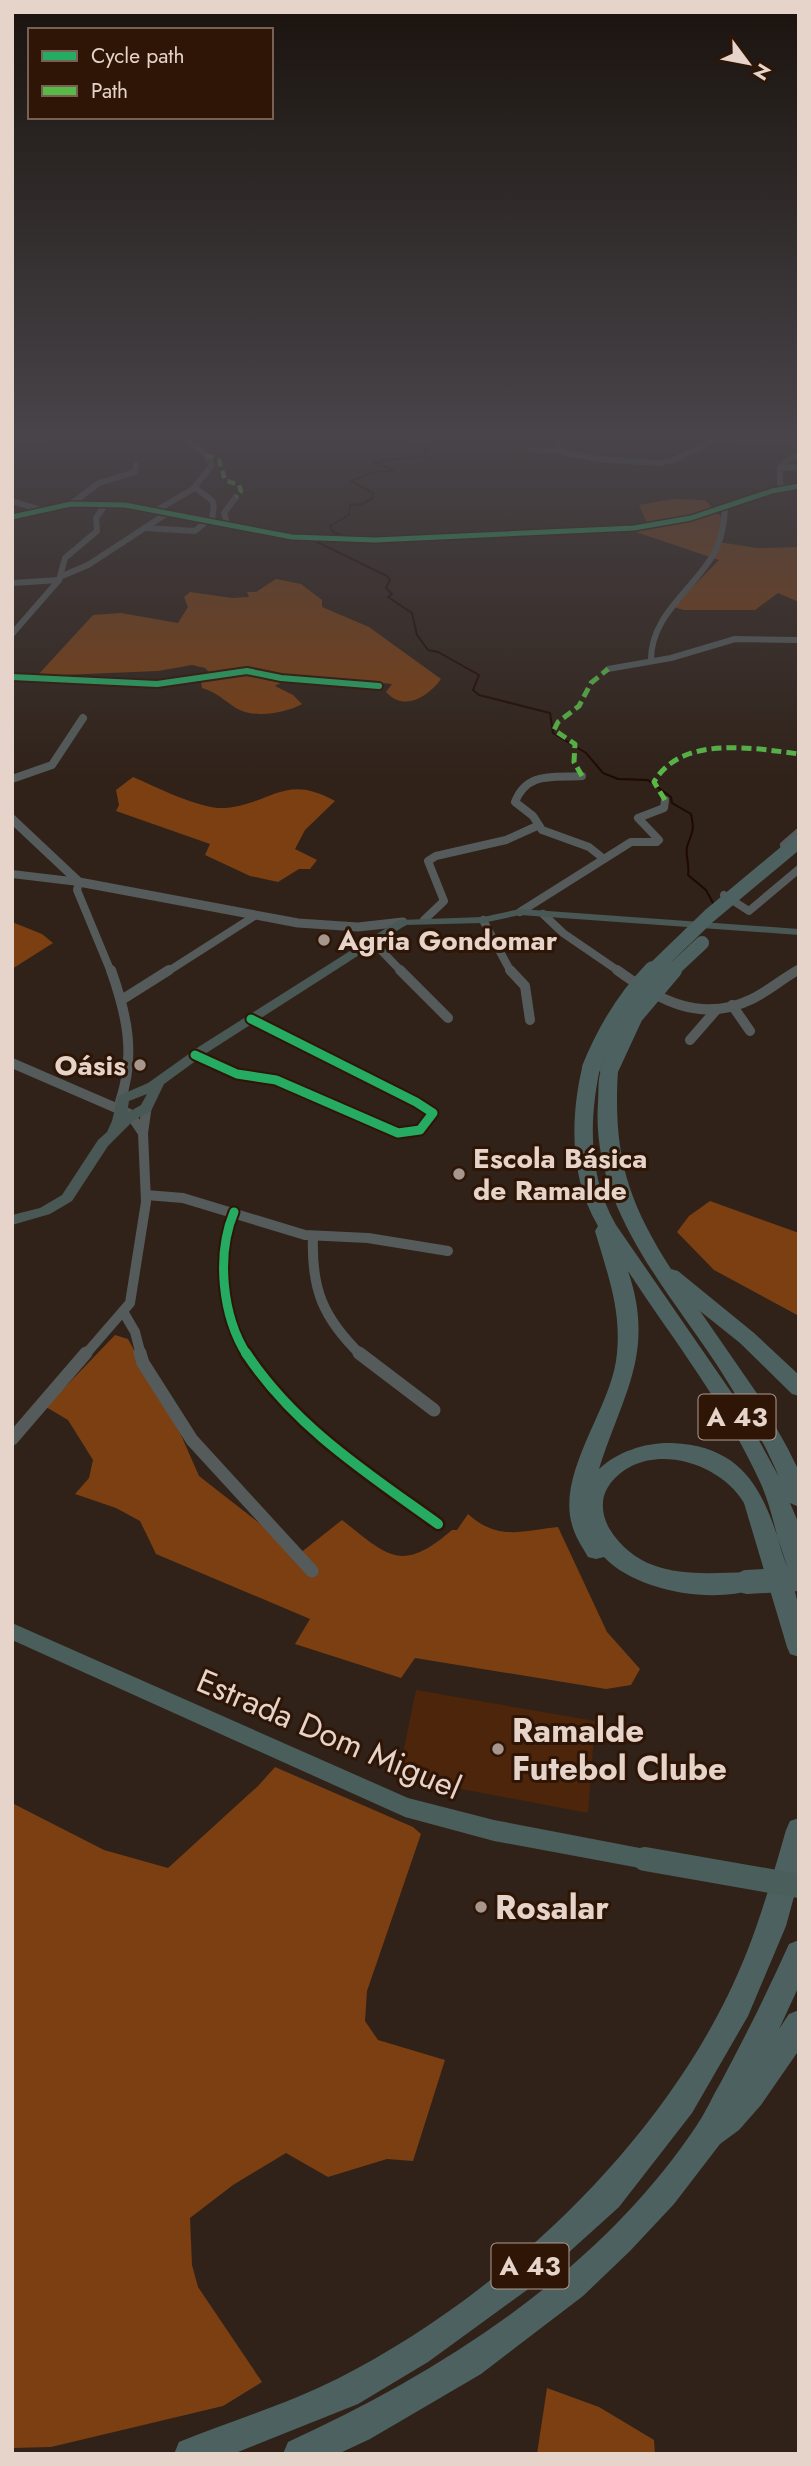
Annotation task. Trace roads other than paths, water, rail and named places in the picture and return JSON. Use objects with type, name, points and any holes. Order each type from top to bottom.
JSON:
[{"type":"highway","name":"A 43","points":[[799,841],[639,983],[609,1024],[599,1043],[609,1160],[625,1209],[653,1259],[748,1397],[799,1498]]},
{"type":"highway","name":"A 43","points":[[799,858],[654,988],[600,1069],[581,1118],[586,1165],[602,1217],[739,1421],[768,1475],[799,1568]]},
{"type":"highway","points":[[602,1217],[627,1303],[626,1367],[583,1488],[582,1527],[602,1558],[622,1576],[656,1590],[688,1595],[799,1578]]},
{"type":"highway","points":[[653,1259],[747,1338],[799,1388]]},
{"type":"highway","points":[[799,1588],[748,1587],[677,1582],[644,1574],[626,1564],[603,1541],[592,1514],[593,1500],[604,1475],[632,1456],[667,1449],[702,1455],[733,1473],[753,1498],[758,1509],[799,1647]]},
{"type":"highway","name":"A 43","points":[[191,2454],[346,2392],[417,2351],[516,2279],[608,2196],[682,2103],[738,2006],[772,1926],[799,1830]]},
{"type":"highway","name":"A 43","points":[[300,2454],[359,2428],[427,2390],[540,2313],[623,2236],[705,2141],[765,2030],[799,1954]]},
{"type":"highway","points":[[705,2141],[730,2120],[799,2024]]},
{"type":"main road","points":[[12,1220],[46,1211],[67,1198],[123,1107],[195,1055],[403,922],[483,920],[520,912],[799,932]]},
{"type":"main road","name":"Estrada Dom Miguel","points":[[12,1631],[405,1807],[493,1832],[799,1886]]},
{"type":"street","points":[[12,634],[60,578],[65,558],[76,549]]},
{"type":"street","points":[[12,583],[60,578],[89,567],[110,549]]},
{"type":"street","points":[[651,661],[648,653],[656,629],[712,561],[717,549]]},
{"type":"street","points":[[12,622],[21,624]]},
{"type":"street","points":[[608,669],[736,639],[799,640]]},
{"type":"street","points":[[12,677],[158,684],[247,671],[281,678],[379,686]]},
{"type":"street","points":[[12,779],[52,765],[83,718]]},
{"type":"street","points":[[582,776],[553,780],[537,778],[520,789],[515,802],[533,816],[537,826],[589,847],[604,859]]},
{"type":"street","points":[[520,912],[631,842],[659,840],[638,818],[664,808],[665,800]]},
{"type":"street","points":[[12,819],[79,883]]},
{"type":"street","points":[[424,920],[444,901],[428,862],[436,856],[506,840],[537,826]]},
{"type":"street","points":[[799,832],[724,895],[749,911],[799,869]]},
{"type":"street","points":[[12,874],[79,883],[253,917],[336,926],[403,922]]},
{"type":"street","points":[[79,883],[77,890],[123,999],[128,1031],[123,1107],[131,1126],[143,1133]]},
{"type":"street","points":[[543,914],[550,923],[660,1001],[681,1008],[717,1009],[748,1002],[799,969]]},
{"type":"street","points":[[123,999],[253,917]]},
{"type":"street","points":[[483,920],[506,967],[525,986],[530,1020]]},
{"type":"street","points":[[372,941],[448,1018]]},
{"type":"street","points":[[732,1005],[750,1031]]},
{"type":"street","points":[[690,1040],[717,1009]]},
{"type":"street","points":[[195,1055],[237,1074],[276,1080],[398,1133],[412,1135],[431,1121],[433,1112],[416,1102],[251,1019]]},
{"type":"street","points":[[12,1063],[123,1107],[143,1133],[146,1195],[130,1303],[12,1438]]},
{"type":"street","points":[[123,1107],[143,1133]]},
{"type":"street","points":[[146,1195],[183,1198],[313,1236],[368,1238],[448,1251]]},
{"type":"street","points":[[234,1212],[228,1225],[223,1285],[228,1315],[242,1350],[261,1379],[285,1406],[438,1524]]},
{"type":"street","points":[[313,1236],[311,1266],[316,1290],[342,1338],[363,1359],[434,1410]]},
{"type":"street","points":[[124,1313],[135,1332],[143,1363],[184,1429],[312,1571]]},
{"type":"waterway","points":[[332,549],[387,576],[390,580],[386,588],[392,594],[388,597],[412,613],[417,635],[428,650],[438,652],[479,675],[473,690],[479,695],[550,713],[553,733],[586,753],[603,773],[618,779],[648,780],[671,797],[672,803],[691,814],[693,828],[687,850],[688,875],[706,890],[714,905]]},
{"type":"place","name":"Agria Gondomar","points":[[324,940]]},
{"type":"place","name":"Oásis","points":[[140,1065]]},
{"type":"place","name":"Escola Básica de Ramalde","points":[[459,1174]]},
{"type":"place","name":"Ramalde Futebol Clube","points":[[498,1749]]},
{"type":"place","name":"Rosalar","points":[[481,1907]]}]
